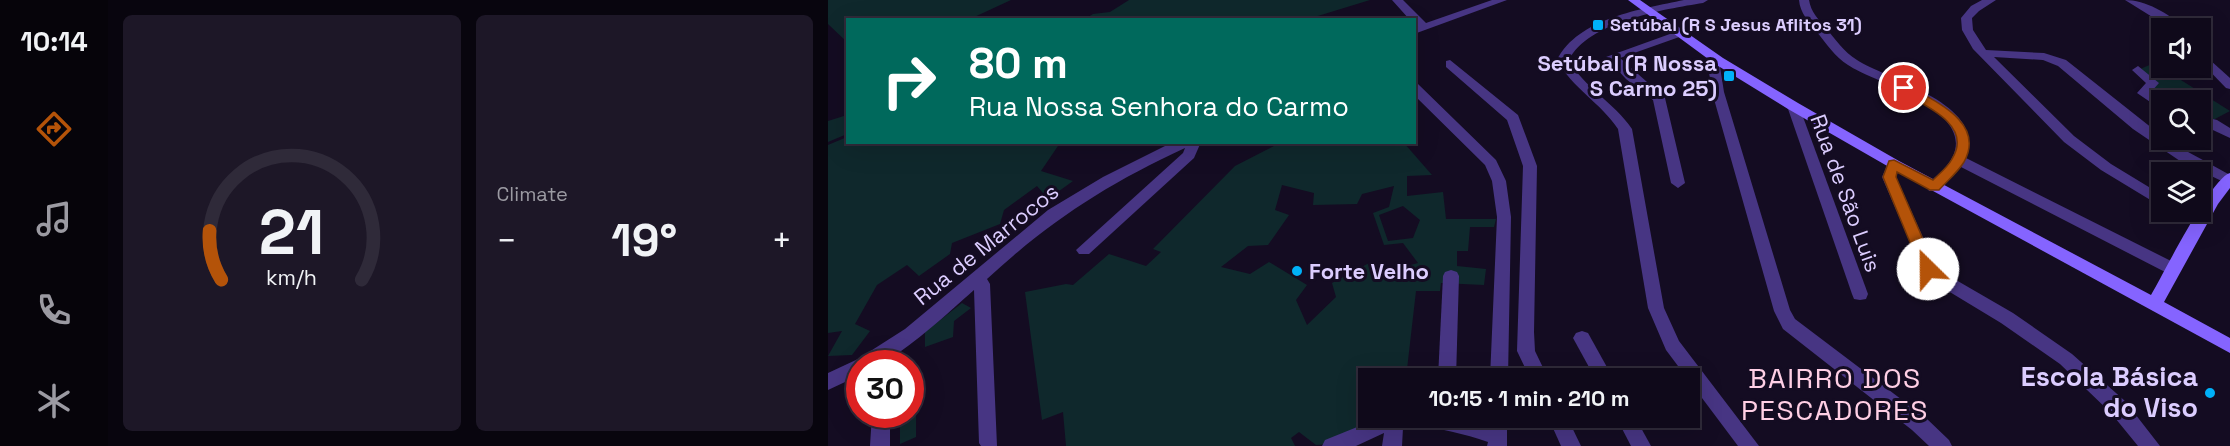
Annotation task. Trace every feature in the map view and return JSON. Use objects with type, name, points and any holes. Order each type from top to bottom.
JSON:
[{"type":"street","points":[[1397,0],[1411,18]]},
{"type":"street","points":[[1420,29],[1502,0]]},
{"type":"street","points":[[1633,0],[1644,5],[1719,61],[1792,106],[1934,186],[2230,346]]},
{"type":"street","points":[[1703,0],[1644,5],[1576,40],[1567,48],[1563,60],[1570,72],[1616,114],[1625,129],[1656,308],[1665,332],[1749,446]]},
{"type":"street","points":[[1804,0],[1807,11],[1844,57],[1948,113],[1962,136],[1962,151],[1959,160],[1934,186]]},
{"type":"street","points":[[1965,0],[1985,3]]},
{"type":"street","points":[[2130,0],[2163,18]]},
{"type":"street","points":[[1985,3],[1970,11],[1965,25],[1967,33],[1983,53],[2069,139],[2106,167],[2151,195]]},
{"type":"street","points":[[1678,183],[1659,98],[1630,76],[1612,57],[1681,33]]},
{"type":"street","points":[[1983,53],[2044,57],[2062,63],[2138,126],[2184,158],[2229,179],[2200,223],[2154,306]]},
{"type":"street","points":[[1719,61],[1714,66],[1719,92],[1782,311],[1789,324],[1919,424],[1942,446]]},
{"type":"street","points":[[1450,64],[1513,118],[1530,166],[1525,332],[1526,351],[1534,368]]},
{"type":"street","points":[[2211,65],[2230,85]]},
{"type":"street","points":[[2138,70],[2152,83],[2143,93],[2151,98]]},
{"type":"street","points":[[1416,89],[1491,163],[1499,181],[1504,217],[1499,368]]},
{"type":"street","name":"Rua de São Luis","points":[[1792,106],[1860,294]]},
{"type":"street","points":[[2211,123],[2230,134]]},
{"type":"street","name":"Rua de Marrocos","points":[[892,350],[1036,227],[1109,178],[1182,144]]},
{"type":"street","points":[[1084,250],[1189,155],[1193,144]]},
{"type":"street","points":[[1959,160],[2173,269]]},
{"type":"street","points":[[1894,164],[1889,177],[1928,269],[2066,359],[2118,407],[2150,446]]},
{"type":"street","points":[[1447,368],[1451,276]]},
{"type":"street","points":[[975,279],[982,284],[989,443]]},
{"type":"street","points":[[953,298],[969,299],[982,307]]},
{"type":"street","points":[[1582,338],[1598,368]]},
{"type":"street","points":[[828,382],[846,373]]},
{"type":"street","points":[[880,446],[881,428]]},
{"type":"street","points":[[1332,446],[1378,428]]},
{"type":"street","points":[[1392,446],[1394,428]]},
{"type":"street","points":[[1477,428],[1497,433]]},
{"type":"street","points":[[1562,428],[1570,446]]},
{"type":"street","points":[[1631,428],[1641,446]]},
{"type":"green space","points":[[828,0],[1011,0],[972,18],[846,18],[846,41],[828,24]]},
{"type":"green space","points":[[1129,0],[1370,0],[1311,18],[1087,18],[1093,14],[1110,12]]},
{"type":"green space","points":[[2151,64],[2151,78],[2178,78],[2197,90],[2151,90],[2151,97],[2146,96],[2151,86],[2138,70]]},
{"type":"green space","points":[[2211,99],[2230,111],[2211,120]]},
{"type":"green space","points":[[846,115],[846,134],[828,142],[828,121]]},
{"type":"green space","points":[[846,137],[846,144],[1059,144],[1041,171],[1073,181],[1048,199],[1037,186],[1004,210],[1000,224],[952,243],[950,254],[919,276],[907,265],[877,285],[855,324],[870,331],[856,350],[846,350],[846,355],[828,356],[842,331],[828,333],[828,145]]},
{"type":"green space","points":[[1278,144],[1405,144],[1432,175],[1407,176],[1407,196],[1443,192],[1446,219],[1496,219],[1494,227],[1470,227],[1468,251],[1457,251],[1457,266],[1486,269],[1484,285],[1441,283],[1440,291],[1416,291],[1407,368],[1358,368],[1358,428],[1369,428],[1330,444],[1316,445],[1299,432],[1291,438],[1295,446],[1066,446],[1063,412],[1042,420],[1025,292],[1066,284],[1073,285],[1109,254],[1146,266],[1161,252],[1153,249],[1235,166]],"holes":[[[1282,185],[1314,193],[1313,205],[1357,204],[1362,194],[1394,186],[1389,207],[1373,213],[1384,245],[1403,243],[1418,263],[1384,272],[1371,262],[1332,283],[1336,297],[1307,325],[1296,300],[1307,285],[1269,262],[1250,274],[1221,267],[1248,246],[1268,245],[1289,215],[1275,210]],[[1403,206],[1420,220],[1413,238],[1388,241],[1379,215]]]},
{"type":"green space","points":[[962,303],[971,308],[954,321],[953,337],[925,347],[925,332]]},
{"type":"green space","points":[[900,428],[916,428],[916,437],[900,444]]},
{"type":"place","name":"Setúbal (R S Jesus Aflitos 31)","points":[[1598,25]]},
{"type":"place","name":"Setúbal (R Nossa S Carmo 25)","points":[[1729,76]]},
{"type":"place","name":"Forte Velho","points":[[1297,271]]},
{"type":"place","name":"Escola Básica do Viso","points":[[2210,393]]},
{"type":"district","name":"BAIRRO DOS PESCADORES","points":[[1835,394]]},
{"type":"route","points":[[1904,88],[1948,113],[1959,128],[1963,143],[1959,160],[1934,186],[1894,164],[1889,177],[1928,269]]}]
